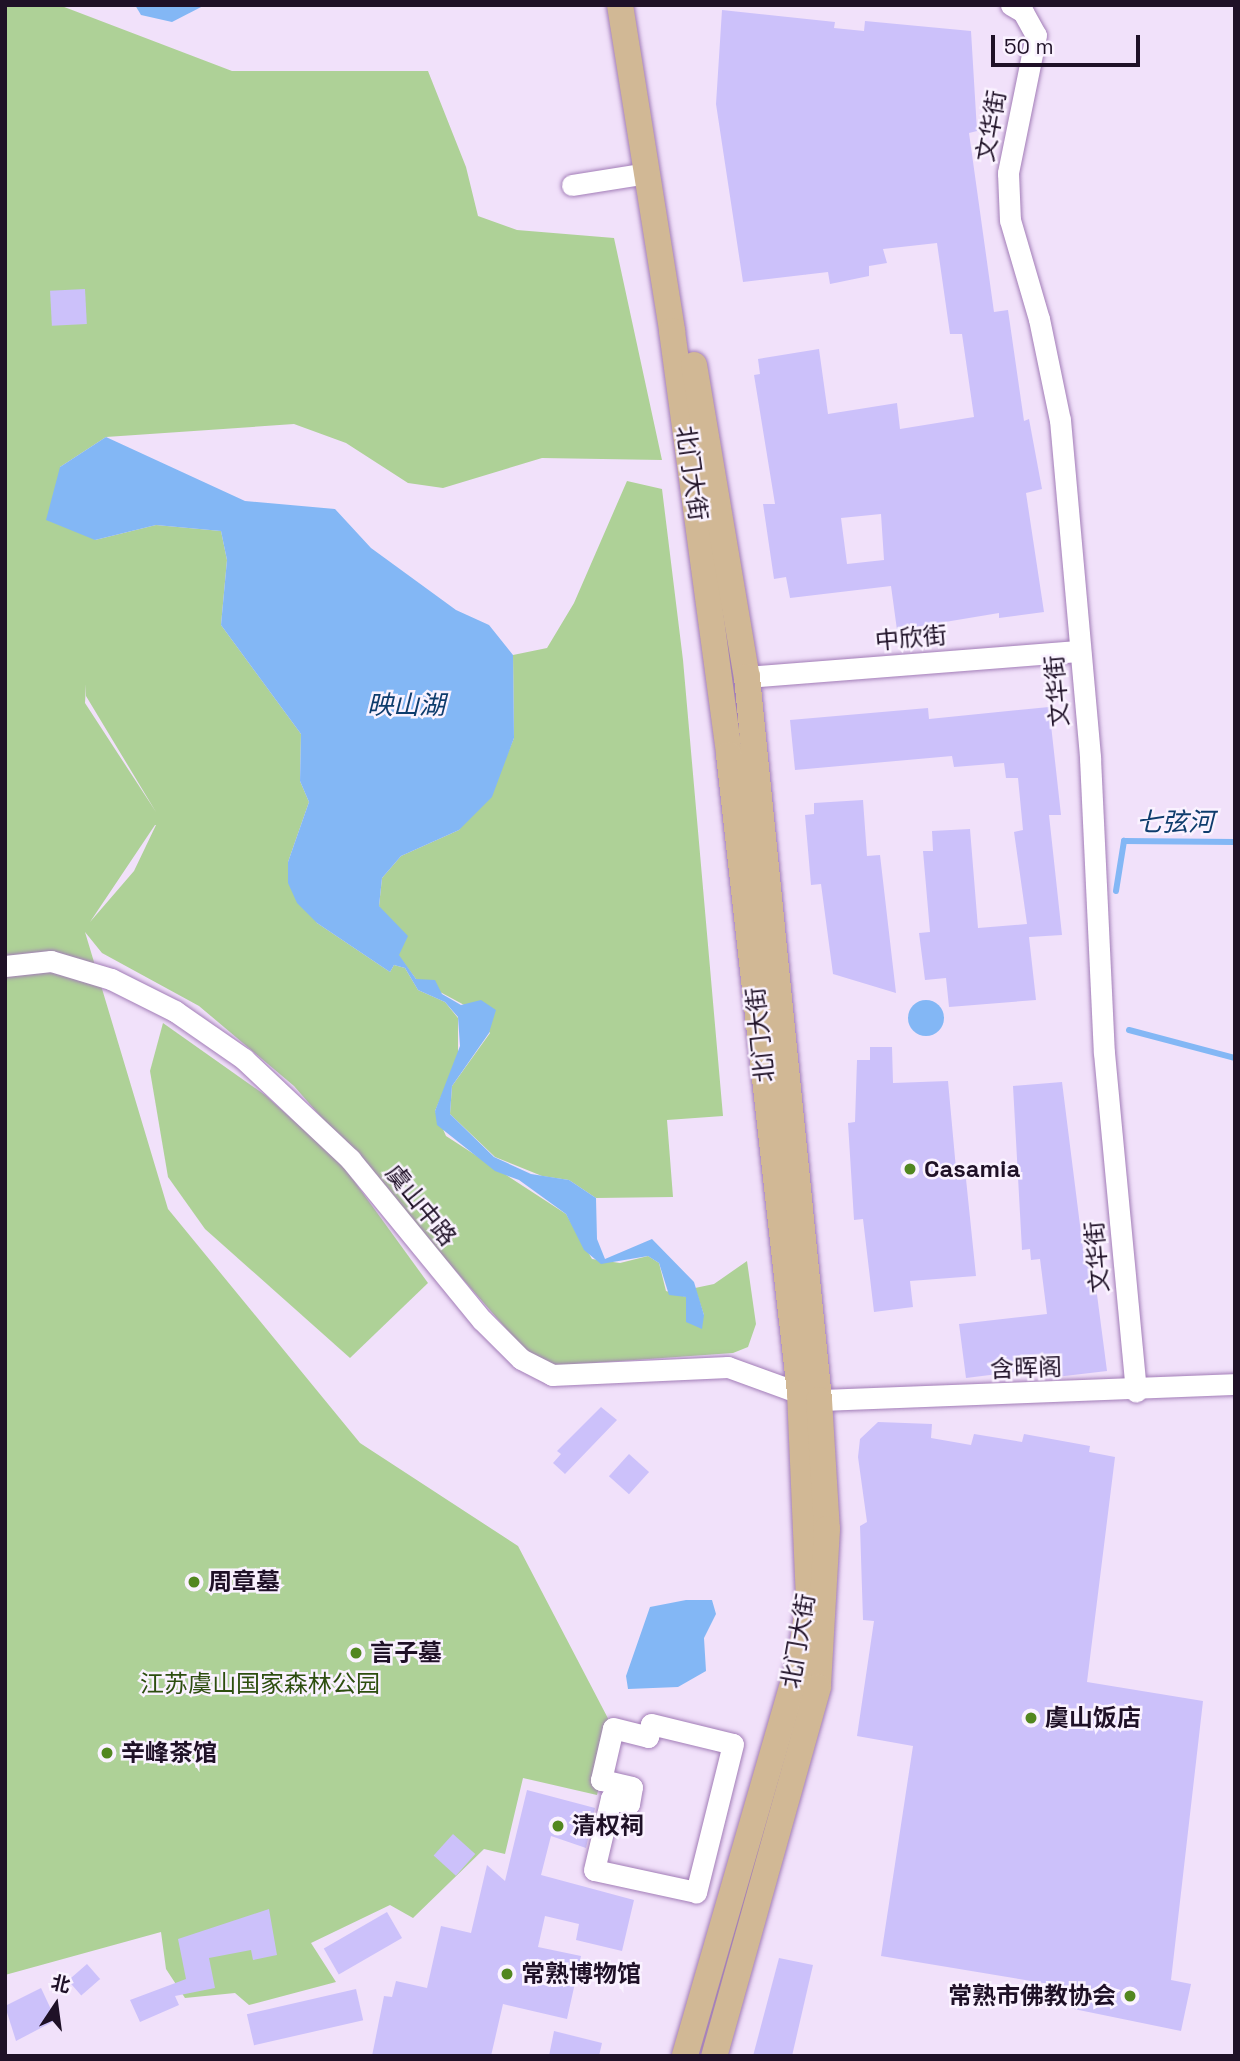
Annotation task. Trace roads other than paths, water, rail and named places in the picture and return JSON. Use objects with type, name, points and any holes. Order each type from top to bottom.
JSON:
[{"type":"main road","name":"北门大街","points":[[620,5],[647,173],[729,755],[827,1529],[818,1687],[714,2056]]},
{"type":"main road","name":"北门大街","points":[[638,5],[747,677],[810,1396],[809,1601],[801,1656],[685,2056]]},
{"type":"street","name":"文华街","points":[[1011,5],[1023,12],[1035,35],[1008,173],[1010,220],[1039,319],[1060,420],[1080,651],[1103,1040],[1136,1391]]},
{"type":"street","points":[[572,185],[647,173]]},
{"type":"street","name":"中欣街","points":[[747,677],[1080,651]]},
{"type":"street","name":"虞山中路","points":[[5,966],[51,961],[111,979],[176,1011],[244,1059],[350,1159],[481,1320],[521,1359],[552,1374],[587,1376],[728,1367],[810,1396]]},
{"type":"street","name":"含晖阁","points":[[810,1396],[1136,1391],[1235,1384]]},
{"type":"street","points":[[651,1724],[733,1744],[696,1892],[594,1870],[611,1798],[629,1804],[632,1787],[601,1780],[613,1728],[648,1737],[651,1724]]},
{"type":"water","points":[[135,5],[205,5],[172,22],[141,15]]},
{"type":"water","name":"映山湖","points":[[106,437],[245,501],[335,509],[371,548],[456,610],[489,625],[513,655],[514,738],[492,797],[459,830],[401,856],[382,878],[379,906],[408,936],[399,955],[416,979],[435,980],[442,994],[461,1005],[481,1000],[496,1010],[489,1033],[452,1086],[450,1114],[494,1157],[531,1174],[569,1180],[596,1198],[597,1239],[605,1259],[652,1239],[694,1282],[704,1315],[702,1329],[686,1322],[686,1297],[669,1295],[659,1263],[648,1256],[601,1264],[584,1250],[566,1214],[519,1180],[495,1171],[437,1125],[435,1111],[460,1046],[458,1017],[445,1002],[418,990],[405,968],[394,965],[390,972],[317,923],[297,903],[288,883],[288,862],[309,802],[300,781],[301,734],[221,625],[227,560],[221,531],[156,525],[95,540],[46,520],[60,467]]},
{"type":"water","points":[[926,1000],[938,1006],[944,1018],[938,1030],[926,1036],[914,1030],[908,1018],[914,1006]]},
{"type":"water","points":[[686,1600],[712,1600],[716,1614],[704,1638],[706,1671],[678,1687],[628,1689],[626,1676],[650,1607]]},
{"type":"waterway","name":"七弦河","points":[[1116,891],[1124,841],[1235,842]]},
{"type":"waterway","points":[[1129,1030],[1235,1058]]},
{"type":"place","name":"Casamia","points":[[910,1169]]},
{"type":"place","name":"周章墓","points":[[194,1582]]},
{"type":"place","name":"言子墓","points":[[356,1653]]},
{"type":"place","name":"虞山饭店","points":[[1031,1718]]},
{"type":"place","name":"辛峰茶馆","points":[[107,1753]]},
{"type":"place","name":"清权祠","points":[[558,1826]]},
{"type":"place","name":"常熟博物馆","points":[[507,1974]]},
{"type":"place","name":"常熟市佛教协会","points":[[1130,1996]]},
{"type":"park label","name":"江苏虞山国家森林公园","points":[[260,1684]]}]
